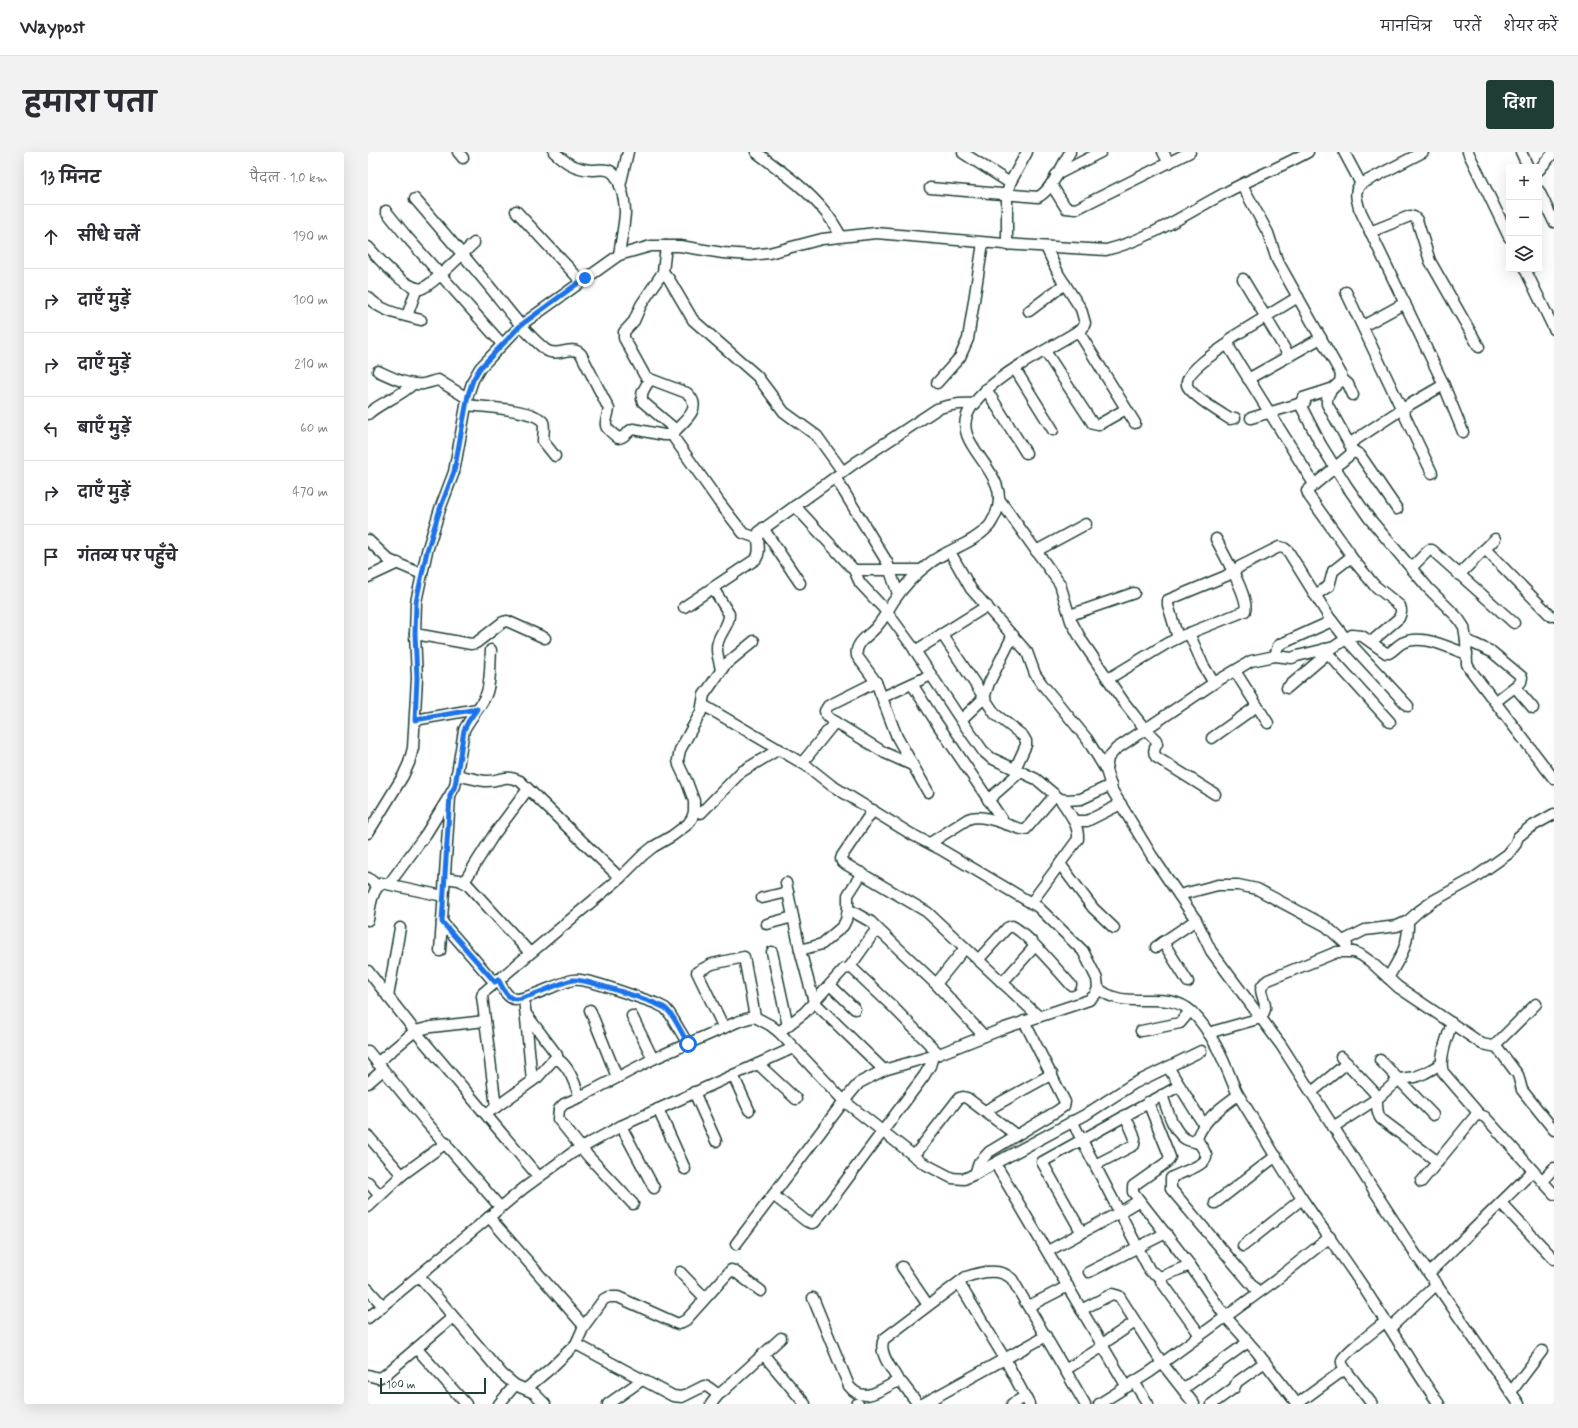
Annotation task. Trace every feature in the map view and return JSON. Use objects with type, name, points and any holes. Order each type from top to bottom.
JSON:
[{"type":"street","points":[[554,152],[572,166],[579,169],[611,171],[616,176],[620,186],[625,210],[618,255]]},
{"type":"street","points":[[620,186],[628,152]]},
{"type":"street","points":[[756,152],[800,185],[828,214],[841,236]]},
{"type":"street","points":[[1007,245],[1007,194],[1010,183],[1027,152]]},
{"type":"street","points":[[930,188],[1038,197],[1043,194],[1051,184],[1070,152]]},
{"type":"street","points":[[1056,175],[1101,152]]},
{"type":"street","points":[[1163,152],[1168,163]]},
{"type":"street","points":[[1051,184],[1066,208],[1076,209],[1190,152]]},
{"type":"street","points":[[368,833],[403,776],[409,763],[413,748],[417,678],[415,634],[416,602],[427,551],[440,509],[454,472],[467,402],[473,380],[480,368],[521,325],[581,281],[618,255],[652,246],[680,246],[723,253],[751,255],[769,253],[822,239],[876,233],[1007,245],[1106,250],[1118,247],[1161,228],[1242,184],[1308,152]]},
{"type":"street","points":[[1344,152],[1361,184]]},
{"type":"street","points":[[1423,152],[1361,184],[1357,188],[1356,195],[1359,208],[1370,232],[1443,383],[1462,432]]},
{"type":"street","points":[[1468,152],[1509,236]]},
{"type":"street","points":[[1521,152],[1527,164]]},
{"type":"street","points":[[1542,166],[1554,152]]},
{"type":"street","points":[[963,153],[1010,183]]},
{"type":"street","points":[[1242,184],[1268,232],[1277,260],[1341,374],[1340,382],[1331,389],[1304,398],[1302,408],[1315,433],[1335,468],[1369,518],[1428,588],[1458,618],[1464,627],[1467,664],[1469,668],[1554,779]]},
{"type":"street","points":[[1542,197],[1554,222]]},
{"type":"street","points":[[416,199],[521,325],[547,351],[558,353],[574,350],[581,354],[609,410],[604,424],[606,428],[618,438],[624,436],[633,429],[664,435],[674,433],[690,416],[695,402],[688,393],[650,380],[645,376],[624,338],[624,332],[634,321],[641,305],[663,272],[666,246]]},
{"type":"street","points":[[386,211],[406,237],[441,274],[502,344]]},
{"type":"street","points":[[516,211],[581,281]]},
{"type":"street","points":[[1370,232],[1410,216],[1414,217],[1430,261],[1479,347]]},
{"type":"street","points":[[368,246],[388,269],[417,288],[423,289],[474,243]]},
{"type":"street","points":[[937,383],[960,357],[968,339],[983,243]]},
{"type":"street","points":[[928,792],[897,737],[876,682],[857,656],[857,646],[878,626],[898,594],[914,574],[973,539],[990,526],[998,509],[998,486],[990,470],[970,442],[966,433],[967,417],[969,412],[986,389],[1015,369],[1078,332],[1083,328],[1085,319],[1081,309],[1065,284],[1046,247]]},
{"type":"street","points":[[663,272],[669,279],[693,320],[757,376],[784,412],[817,436],[888,562],[898,594]]},
{"type":"street","points":[[1526,272],[1554,329]]},
{"type":"street","points":[[1243,279],[1289,356]]},
{"type":"street","points":[[1029,312],[1065,284]]},
{"type":"street","points":[[407,316],[417,288]]},
{"type":"street","points":[[1346,292],[1432,473]]},
{"type":"street","points":[[368,297],[378,306],[421,320]]},
{"type":"street","points":[[1235,418],[1230,420],[1211,408],[1189,390],[1187,381],[1198,366],[1229,343],[1231,338],[1298,297]]},
{"type":"street","points":[[1362,326],[1405,303]]},
{"type":"street","points":[[1078,332],[1135,423]]},
{"type":"street","points":[[1248,379],[1321,338]]},
{"type":"street","points":[[1229,343],[1230,349],[1248,379],[1314,484]]},
{"type":"street","points":[[1045,351],[1093,424],[1098,425],[1126,409]]},
{"type":"street","points":[[1015,369],[1053,430]]},
{"type":"street","points":[[378,371],[412,384],[422,384],[438,380],[467,402],[526,412],[539,419],[544,425],[543,441],[555,456]]},
{"type":"street","points":[[1341,378],[1348,384],[1353,395]]},
{"type":"street","points":[[650,380],[641,394],[643,402],[674,433],[719,502],[743,533],[757,538]]},
{"type":"street","points":[[1351,447],[1402,409],[1440,387],[1443,383]]},
{"type":"street","points":[[368,414],[375,407],[403,392],[412,384]]},
{"type":"street","points":[[986,389],[1026,453]]},
{"type":"street","points":[[1331,389],[1327,397],[1327,404],[1351,447],[1360,455],[1397,509]]},
{"type":"street","points":[[1251,418],[1303,402]]},
{"type":"street","points":[[684,607],[756,559],[759,550],[757,538],[759,532],[839,474],[937,409],[947,405],[959,403],[975,404]]},
{"type":"street","points":[[1351,447],[1352,453],[1307,491],[1308,496],[1349,552],[1351,557],[1374,585],[1400,606],[1402,613],[1399,618],[1371,642]]},
{"type":"street","points":[[999,498],[1060,584],[1070,615],[1082,641],[1123,701],[1157,742],[1154,750],[1156,757],[1215,794]]},
{"type":"street","points":[[795,506],[854,570],[860,583],[887,612],[915,651],[960,720],[983,751],[991,758],[1036,779],[1058,797],[1074,821],[1079,832],[1078,839],[1031,903]]},
{"type":"street","points":[[1036,551],[1086,524]]},
{"type":"street","points":[[763,528],[800,583]]},
{"type":"street","points":[[1108,679],[1178,638],[1245,612],[1247,607],[1246,601],[1233,571],[1216,539]]},
{"type":"street","points":[[1459,575],[1496,539]]},
{"type":"street","points":[[368,540],[383,555],[422,574]]},
{"type":"street","points":[[1178,638],[1168,605],[1168,600],[1226,576],[1279,547],[1284,548],[1288,551],[1332,621],[1346,639],[1408,706]]},
{"type":"street","points":[[1485,549],[1551,616]]},
{"type":"street","points":[[1411,568],[1429,550],[1432,550],[1514,623]]},
{"type":"street","points":[[950,552],[972,589],[1027,652],[1035,674],[1087,739],[1106,770],[1110,785],[1120,804],[1152,856],[1196,920],[1211,951],[1281,1045],[1429,1273],[1520,1404]]},
{"type":"street","points":[[1316,595],[1329,586],[1333,571],[1351,557]]},
{"type":"street","points":[[368,577],[398,563]]},
{"type":"street","points":[[854,570],[921,570]]},
{"type":"street","points":[[713,588],[729,614],[729,618],[719,638],[717,648],[721,670]]},
{"type":"street","points":[[1070,615],[1134,593]]},
{"type":"street","points":[[915,651],[987,606]]},
{"type":"street","points":[[415,634],[471,644],[476,643],[503,622],[507,621],[545,638]]},
{"type":"street","points":[[1275,656],[1278,646],[1281,644],[1332,621]]},
{"type":"street","points":[[942,634],[995,714],[1023,736],[1026,741],[1026,746],[1017,770],[988,800]]},
{"type":"street","points":[[1189,634],[1203,665],[1214,684]]},
{"type":"street","points":[[960,720],[984,698],[989,683],[1013,635]]},
{"type":"street","points":[[1106,770],[1108,758],[1116,749],[1251,661],[1275,656],[1292,658],[1326,651],[1352,635],[1358,635],[1389,653],[1402,643],[1414,640],[1429,641],[1467,654]]},
{"type":"street","points":[[1466,640],[1484,647],[1498,656],[1522,677],[1521,682],[1495,702]]},
{"type":"street","points":[[496,1107],[482,996],[483,993],[620,878],[643,855],[688,824],[694,812],[694,801],[688,782],[678,760],[680,750],[701,712],[704,695],[725,665],[754,641]]},
{"type":"street","points":[[389,884],[426,834],[455,786],[464,730],[485,698],[487,691],[491,650]]},
{"type":"street","points":[[1287,688],[1326,651]]},
{"type":"street","points":[[1326,651],[1390,722]]},
{"type":"street","points":[[1236,671],[1268,723]]},
{"type":"street","points":[[882,697],[931,675]]},
{"type":"street","points":[[876,682],[826,708],[826,715],[885,753],[912,765]]},
{"type":"street","points":[[912,684],[1005,824]]},
{"type":"street","points":[[1515,687],[1533,708]]},
{"type":"street","points":[[703,705],[802,763],[831,785],[1031,903],[1050,917],[1084,951],[1097,979],[1098,988],[1095,996],[1089,1000],[1024,1021],[936,1055],[884,1070],[859,1083],[736,1244]]},
{"type":"street","points":[[1212,738],[1257,706]]},
{"type":"street","points":[[415,720],[477,709]]},
{"type":"street","points":[[802,763],[835,722]]},
{"type":"street","points":[[701,813],[741,772],[778,750]]},
{"type":"street","points":[[456,775],[485,780],[511,777],[520,781],[620,878]]},
{"type":"street","points":[[1058,797],[1067,800],[1081,799],[1110,785]]},
{"type":"street","points":[[464,882],[493,836],[528,789]]},
{"type":"street","points":[[440,951],[450,795]]},
{"type":"street","points":[[930,844],[974,816],[1021,830],[1026,829],[1058,797]]},
{"type":"street","points":[[1074,821],[1087,822],[1120,804]]},
{"type":"street","points":[[873,810],[841,859],[842,862],[927,912],[1038,1016]]},
{"type":"street","points":[[1343,941],[1365,930],[1397,926],[1408,922],[1419,911],[1433,901],[1471,880],[1508,854],[1515,845],[1518,837],[1529,828],[1554,814]]},
{"type":"street","points":[[1060,864],[1093,908],[1114,928]]},
{"type":"street","points":[[800,950],[825,942],[843,926],[848,910],[848,895],[862,873]]},
{"type":"street","points":[[368,878],[378,886]]},
{"type":"street","points":[[445,878],[464,882],[468,885],[530,953]]},
{"type":"street","points":[[368,920],[372,900],[378,886],[382,883],[443,896]]},
{"type":"street","points":[[1179,895],[1218,885],[1238,885],[1256,889],[1326,926],[1354,952],[1371,962],[1398,987],[1482,1044],[1494,1046],[1500,1050],[1518,1075],[1522,1090],[1554,1130]]},
{"type":"street","points":[[762,898],[787,888],[800,950],[814,1002],[884,1070]]},
{"type":"street","points":[[848,910],[870,922],[883,934],[936,984],[984,1036]]},
{"type":"street","points":[[767,924],[793,917]]},
{"type":"street","points":[[1188,982],[1160,945],[1196,920]]},
{"type":"street","points":[[442,922],[511,998],[524,998],[554,985],[573,980],[588,981],[665,1008],[688,1044]]},
{"type":"street","points":[[1388,978],[1406,945],[1409,934],[1408,922]]},
{"type":"street","points":[[978,960],[1009,927],[1017,928],[1071,985]]},
{"type":"street","points":[[388,997],[400,928]]},
{"type":"street","points":[[779,1032],[804,1014],[844,969],[849,968],[872,934],[878,932],[883,934]]},
{"type":"street","points":[[1002,983],[1035,946]]},
{"type":"street","points":[[936,984],[965,948]]},
{"type":"street","points":[[772,952],[788,1026]]},
{"type":"street","points":[[1208,1033],[1261,1018],[1265,1012],[1265,1005],[1261,992],[1263,983],[1338,952],[1354,952]]},
{"type":"street","points":[[724,1028],[697,972],[712,964],[744,957],[755,1017]]},
{"type":"street","points":[[849,968],[892,1006],[936,1055]]},
{"type":"street","points":[[368,971],[415,1031],[538,1176]]},
{"type":"street","points":[[830,985],[855,1008]]},
{"type":"street","points":[[1098,988],[1106,995],[1116,998],[1130,1000],[1169,1000],[1179,1004],[1190,1011],[1208,1033],[1226,1066],[1238,1095],[1302,1199],[1330,1237],[1388,1325],[1437,1404]]},
{"type":"street","points":[[524,998],[532,1081]]},
{"type":"street","points":[[1494,1046],[1536,1004]]},
{"type":"street","points":[[590,1010],[617,1077]]},
{"type":"street","points":[[1141,1031],[1180,1023],[1190,1011]]},
{"type":"street","points":[[526,1014],[557,1055]]},
{"type":"street","points":[[632,1016],[653,1058]]},
{"type":"street","points":[[633,1204],[588,1156],[558,1119],[559,1109],[564,1104],[653,1058],[749,1018],[755,1017],[779,1032],[844,1101],[914,1156],[952,1178],[964,1179],[1072,1121],[1133,1084],[1201,1051]]},
{"type":"street","points":[[368,1083],[380,1066],[415,1031],[431,1027],[485,1021]]},
{"type":"street","points":[[975,1174],[979,1163],[989,1152],[1064,1106],[1065,1099],[1024,1021]]},
{"type":"street","points":[[1452,1023],[1441,1064],[1443,1072],[1554,1194]]},
{"type":"street","points":[[368,1318],[538,1176],[582,1147],[621,1126],[793,1048]]},
{"type":"street","points":[[368,1051],[500,1207]]},
{"type":"street","points":[[773,1195],[806,1221],[812,1223],[815,1222],[924,1076],[936,1055]]},
{"type":"street","points":[[485,1114],[532,1081],[553,1060],[559,1060],[563,1063],[572,1078],[580,1097]]},
{"type":"street","points":[[1312,1092],[1344,1060],[1373,1090],[1378,1098],[1377,1110],[1381,1119],[1438,1162]]},
{"type":"street","points":[[1380,1060],[1433,1115]]},
{"type":"street","points":[[758,1064],[796,1099]]},
{"type":"street","points":[[1333,1127],[1378,1098],[1399,1079],[1416,1077],[1441,1064]]},
{"type":"street","points":[[1168,1067],[1204,1125]]},
{"type":"street","points":[[985,1111],[1052,1074]]},
{"type":"street","points":[[733,1075],[749,1110]]},
{"type":"street","points":[[1082,1233],[1042,1162],[1148,1102],[1180,1086]]},
{"type":"street","points":[[694,1092],[716,1141]]},
{"type":"street","points":[[1162,1095],[1180,1133],[1187,1140],[1199,1143]]},
{"type":"street","points":[[1238,1095],[1208,1119],[1197,1138],[1206,1154],[1207,1158],[1205,1161],[1171,1178],[1171,1189],[1258,1292]]},
{"type":"street","points":[[914,1156],[959,1098],[962,1097],[967,1098],[1016,1135]]},
{"type":"street","points":[[1148,1102],[1170,1157],[1167,1162],[1133,1186],[1133,1192],[1141,1203],[1190,1265],[1225,1316],[1248,1342],[1297,1404],[1345,1369]]},
{"type":"street","points":[[658,1109],[685,1169]]},
{"type":"street","points":[[1421,1182],[1476,1115],[1480,1114]]},
{"type":"street","points":[[1095,1165],[1134,1145],[1135,1138],[1125,1115]]},
{"type":"street","points":[[1072,1121],[1139,1247],[1150,1271],[1161,1278],[1161,1281],[1200,1335]]},
{"type":"street","points":[[621,1126],[654,1188]]},
{"type":"street","points":[[368,1136],[402,1176]]},
{"type":"street","points":[[368,1207],[402,1176],[446,1143]]},
{"type":"street","points":[[1215,1204],[1276,1156]]},
{"type":"street","points":[[1542,1181],[1554,1168]]},
{"type":"street","points":[[999,1170],[1048,1251],[1102,1346],[1130,1384],[1148,1404]]},
{"type":"street","points":[[1429,1273],[1533,1171]]},
{"type":"street","points":[[368,1182],[380,1196]]},
{"type":"street","points":[[1243,1246],[1302,1199]]},
{"type":"street","points":[[1048,1251],[1120,1212],[1135,1202],[1141,1203]]},
{"type":"street","points":[[1501,1203],[1554,1260]]},
{"type":"street","points":[[489,1217],[584,1326]]},
{"type":"street","points":[[1089,1272],[1166,1234]]},
{"type":"street","points":[[1099,1404],[1162,1363],[1330,1237]]},
{"type":"street","points":[[1161,1278],[1190,1265]]},
{"type":"street","points":[[902,1267],[928,1305]]},
{"type":"street","points":[[526,1389],[556,1364],[576,1344],[584,1326],[604,1299],[609,1297],[618,1297],[678,1324],[686,1320],[704,1298],[731,1270],[761,1291]]},
{"type":"street","points":[[918,1404],[902,1383],[899,1382],[884,1356],[882,1350],[882,1343],[884,1339],[966,1277],[979,1273],[997,1271],[1012,1279],[1085,1404]]},
{"type":"street","points":[[680,1272],[704,1298]]},
{"type":"street","points":[[419,1276],[502,1374],[515,1385],[534,1393],[544,1404]]},
{"type":"street","points":[[959,1283],[1005,1359],[1027,1401],[1012,1404]]},
{"type":"street","points":[[1368,1402],[1345,1369],[1342,1358],[1388,1325],[1437,1284]]},
{"type":"street","points":[[1029,1306],[1068,1286]]},
{"type":"street","points":[[368,1289],[382,1306]]},
{"type":"street","points":[[1082,1310],[1112,1294],[1119,1296],[1162,1363],[1194,1404]]},
{"type":"street","points":[[814,1298],[849,1386],[857,1395],[859,1402],[896,1382],[899,1382]]},
{"type":"street","points":[[368,1375],[378,1378],[385,1375],[453,1318]]},
{"type":"street","points":[[1065,1370],[1135,1322]]},
{"type":"street","points":[[923,1404],[1046,1336]]},
{"type":"street","points":[[711,1404],[719,1394],[726,1390],[781,1338]]},
{"type":"street","points":[[1183,1389],[1248,1342]]},
{"type":"street","points":[[576,1344],[679,1401],[704,1386],[719,1394]]},
{"type":"street","points":[[417,1349],[466,1404]]},
{"type":"street","points":[[1511,1392],[1542,1351]]},
{"type":"street","points":[[763,1354],[805,1404]]},
{"type":"street","points":[[1212,1404],[1234,1388],[1237,1382],[1264,1362]]},
{"type":"street","points":[[608,1404],[642,1380]]},
{"type":"street","points":[[499,1404],[515,1385]]},
{"type":"route","points":[[585,278],[521,325],[480,368],[473,380],[468,395],[454,472],[440,509],[427,551],[416,602],[415,634],[417,678],[415,720],[477,709],[464,730],[455,786],[450,795],[442,922],[495,982],[498,979],[506,994],[511,998],[524,998],[554,985],[573,980],[580,979],[588,981],[665,1008],[688,1044]]}]
